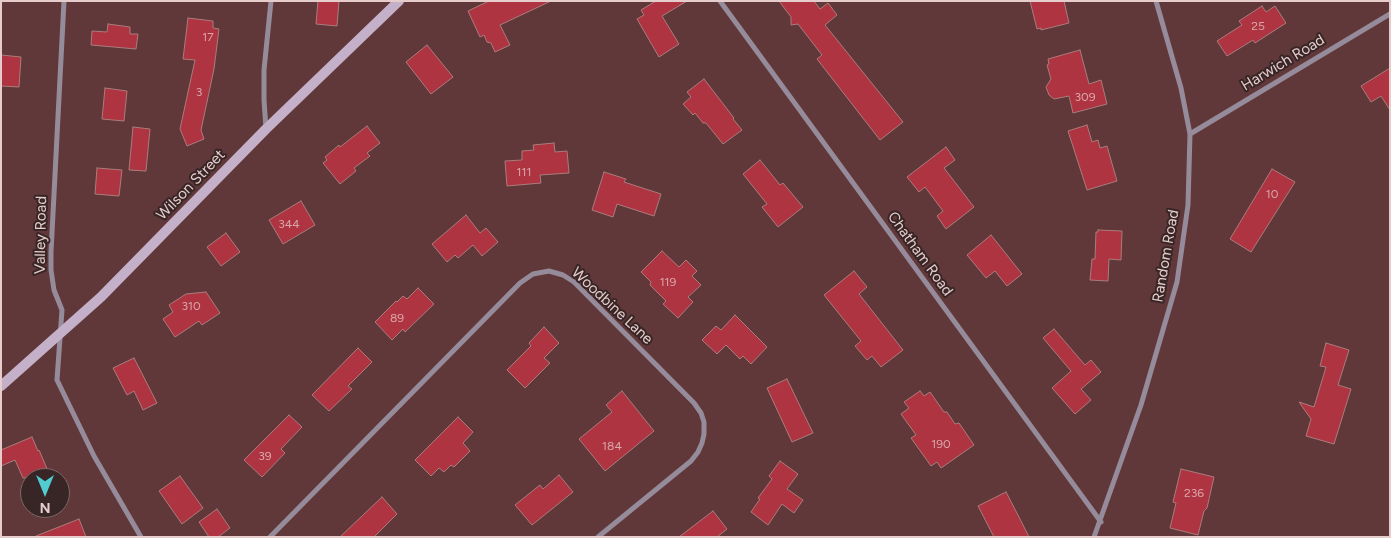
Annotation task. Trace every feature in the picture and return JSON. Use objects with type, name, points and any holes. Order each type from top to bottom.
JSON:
[{"type":"main road","name":"Wilson Street","points":[[1,386],[101,297],[266,129],[399,1]]},
{"type":"street","name":"Valley Road","points":[[64,1],[51,252],[54,290],[62,310],[57,380],[94,456],[141,537]]},
{"type":"street","points":[[266,129],[264,70],[271,1]]},
{"type":"street","name":"Chatham Road","points":[[720,1],[1101,522]]},
{"type":"street","name":"Random Road","points":[[1094,537],[1101,522],[1141,405],[1177,282],[1188,206],[1190,134],[1181,88],[1156,1]]},
{"type":"street","name":"Harwich Road","points":[[1190,134],[1390,14]]},
{"type":"street","name":"Woodbine Lane","points":[[270,537],[520,283],[533,274],[549,271],[563,274],[574,282],[694,403],[704,422],[702,443],[698,452],[691,460],[598,537]]},
{"type":"building","points":[[318,1],[339,1],[337,26],[316,24]]},
{"type":"building","points":[[489,1],[551,1],[500,25],[510,45],[495,52],[491,43],[487,42],[484,35],[480,37],[468,11]]},
{"type":"building","points":[[656,1],[687,1],[662,16],[679,44],[659,57],[637,19],[644,15],[641,10]]},
{"type":"building","points":[[779,1],[814,1],[820,9],[828,3],[837,15],[825,25],[903,122],[880,140],[817,59],[822,55],[798,24],[791,25],[791,17]]},
{"type":"building","points":[[1030,1],[1064,1],[1069,23],[1041,30],[1041,28],[1037,29]]},
{"type":"building","points":[[1262,6],[1266,12],[1275,6],[1286,23],[1255,43],[1253,40],[1227,56],[1217,41],[1242,25],[1239,21]]},
{"type":"building","points":[[188,18],[213,21],[213,28],[219,29],[214,69],[201,130],[204,139],[187,146],[180,129],[195,60],[183,59]]},
{"type":"building","points":[[108,24],[130,27],[130,34],[138,34],[136,49],[91,45],[92,31],[107,32]]},
{"type":"building","points":[[427,45],[453,77],[431,94],[406,62]]},
{"type":"building","points":[[1080,50],[1089,84],[1101,80],[1107,104],[1073,113],[1069,96],[1054,99],[1049,95],[1046,87],[1051,79],[1047,65],[1049,64],[1048,59]]},
{"type":"building","points":[[1,55],[21,57],[19,87],[1,86]]},
{"type":"building","points":[[1390,68],[1390,110],[1381,96],[1371,102],[1361,86]]},
{"type":"building","points":[[704,79],[742,130],[723,144],[706,123],[703,123],[695,113],[693,115],[683,104],[691,97],[687,92]]},
{"type":"building","points":[[105,88],[127,91],[124,121],[102,119]]},
{"type":"building","points":[[1087,125],[1092,142],[1098,140],[1100,148],[1107,146],[1117,181],[1087,190],[1068,131]]},
{"type":"building","points":[[367,126],[380,143],[367,153],[370,156],[354,168],[356,171],[340,184],[323,163],[327,160],[325,157]]},
{"type":"building","points":[[133,127],[150,129],[146,171],[129,170]]},
{"type":"building","points":[[554,143],[555,152],[567,151],[569,173],[540,175],[541,183],[507,186],[505,161],[522,160],[522,151],[534,150],[533,145]]},
{"type":"building","points":[[946,147],[955,160],[944,168],[974,207],[946,229],[937,216],[943,211],[925,187],[919,192],[907,177]]},
{"type":"building","points":[[760,160],[780,185],[783,183],[803,207],[778,227],[762,207],[767,204],[743,174]]},
{"type":"building","points":[[97,168],[122,170],[119,196],[95,194]]},
{"type":"building","points":[[1272,169],[1295,182],[1251,252],[1230,239]]},
{"type":"building","points":[[604,172],[626,179],[624,182],[661,194],[654,216],[617,204],[613,217],[592,210]]},
{"type":"building","points":[[301,201],[315,225],[283,244],[269,220]]},
{"type":"building","points":[[466,215],[480,233],[486,228],[498,242],[482,256],[473,245],[458,258],[455,255],[447,262],[432,244]]},
{"type":"building","points":[[1098,230],[1122,231],[1121,260],[1109,259],[1108,281],[1090,280],[1092,259],[1095,259],[1096,232]]},
{"type":"building","points":[[226,233],[240,252],[221,266],[207,247]]},
{"type":"building","points":[[991,235],[1022,274],[1007,286],[995,271],[986,278],[967,255]]},
{"type":"building","points":[[662,251],[679,267],[686,260],[697,271],[692,276],[701,285],[688,297],[693,302],[678,318],[663,304],[666,301],[650,285],[651,282],[641,272]]},
{"type":"building","points":[[854,271],[867,287],[859,294],[903,350],[881,367],[872,356],[867,360],[855,346],[861,341],[824,295]]},
{"type":"building","points":[[418,288],[434,304],[405,332],[403,329],[392,340],[375,322],[396,301],[403,296],[407,299]]},
{"type":"building","points":[[206,292],[220,313],[202,325],[199,321],[175,337],[163,319],[173,312],[169,305],[186,294]]},
{"type":"building","points":[[735,315],[767,347],[751,364],[743,356],[740,359],[726,345],[717,354],[702,340],[716,326],[721,330]]},
{"type":"building","points":[[544,327],[559,343],[544,358],[550,363],[525,388],[507,370],[531,346],[529,343]]},
{"type":"building","points":[[1054,329],[1085,365],[1091,360],[1101,372],[1081,389],[1091,400],[1075,414],[1052,388],[1071,371],[1043,338]]},
{"type":"building","points":[[1326,343],[1349,350],[1338,385],[1351,389],[1334,444],[1306,436],[1311,419],[1299,402],[1314,407],[1326,367],[1320,366]]},
{"type":"building","points":[[358,348],[372,362],[348,386],[352,389],[329,411],[312,395]]},
{"type":"building","points":[[134,358],[157,403],[143,410],[134,391],[127,395],[113,368]]},
{"type":"building","points":[[787,379],[813,433],[792,442],[767,388]]},
{"type":"building","points":[[622,391],[654,431],[605,471],[579,439],[612,412],[606,405]]},
{"type":"building","points":[[920,391],[924,396],[930,392],[955,424],[959,423],[974,445],[941,468],[937,462],[931,466],[911,438],[916,435],[901,414],[909,408],[904,402]]},
{"type":"building","points":[[289,415],[302,427],[281,449],[285,453],[262,477],[244,460]]},
{"type":"building","points":[[458,417],[473,432],[463,443],[470,451],[454,467],[451,465],[444,472],[439,468],[431,476],[415,460]]},
{"type":"building","points":[[32,437],[47,468],[20,468],[20,471],[15,460],[1,466],[1,450]]},
{"type":"building","points":[[780,461],[798,474],[787,489],[803,500],[794,513],[782,504],[768,525],[751,512],[760,499],[758,498],[772,479],[769,476]]},
{"type":"building","points":[[1181,469],[1214,477],[1198,535],[1170,528],[1176,503],[1173,502]]},
{"type":"building","points":[[559,475],[573,492],[532,525],[515,505],[540,485],[543,489]]},
{"type":"building","points":[[180,476],[203,508],[182,524],[159,491]]},
{"type":"building","points":[[1006,492],[1029,537],[994,537],[978,506]]},
{"type":"building","points":[[382,497],[397,514],[374,537],[340,537]]},
{"type":"building","points":[[217,509],[230,528],[218,537],[209,537],[199,522]]},
{"type":"building","points":[[713,511],[727,529],[717,537],[679,537]]},
{"type":"building","points":[[79,519],[86,537],[36,536]]}]
